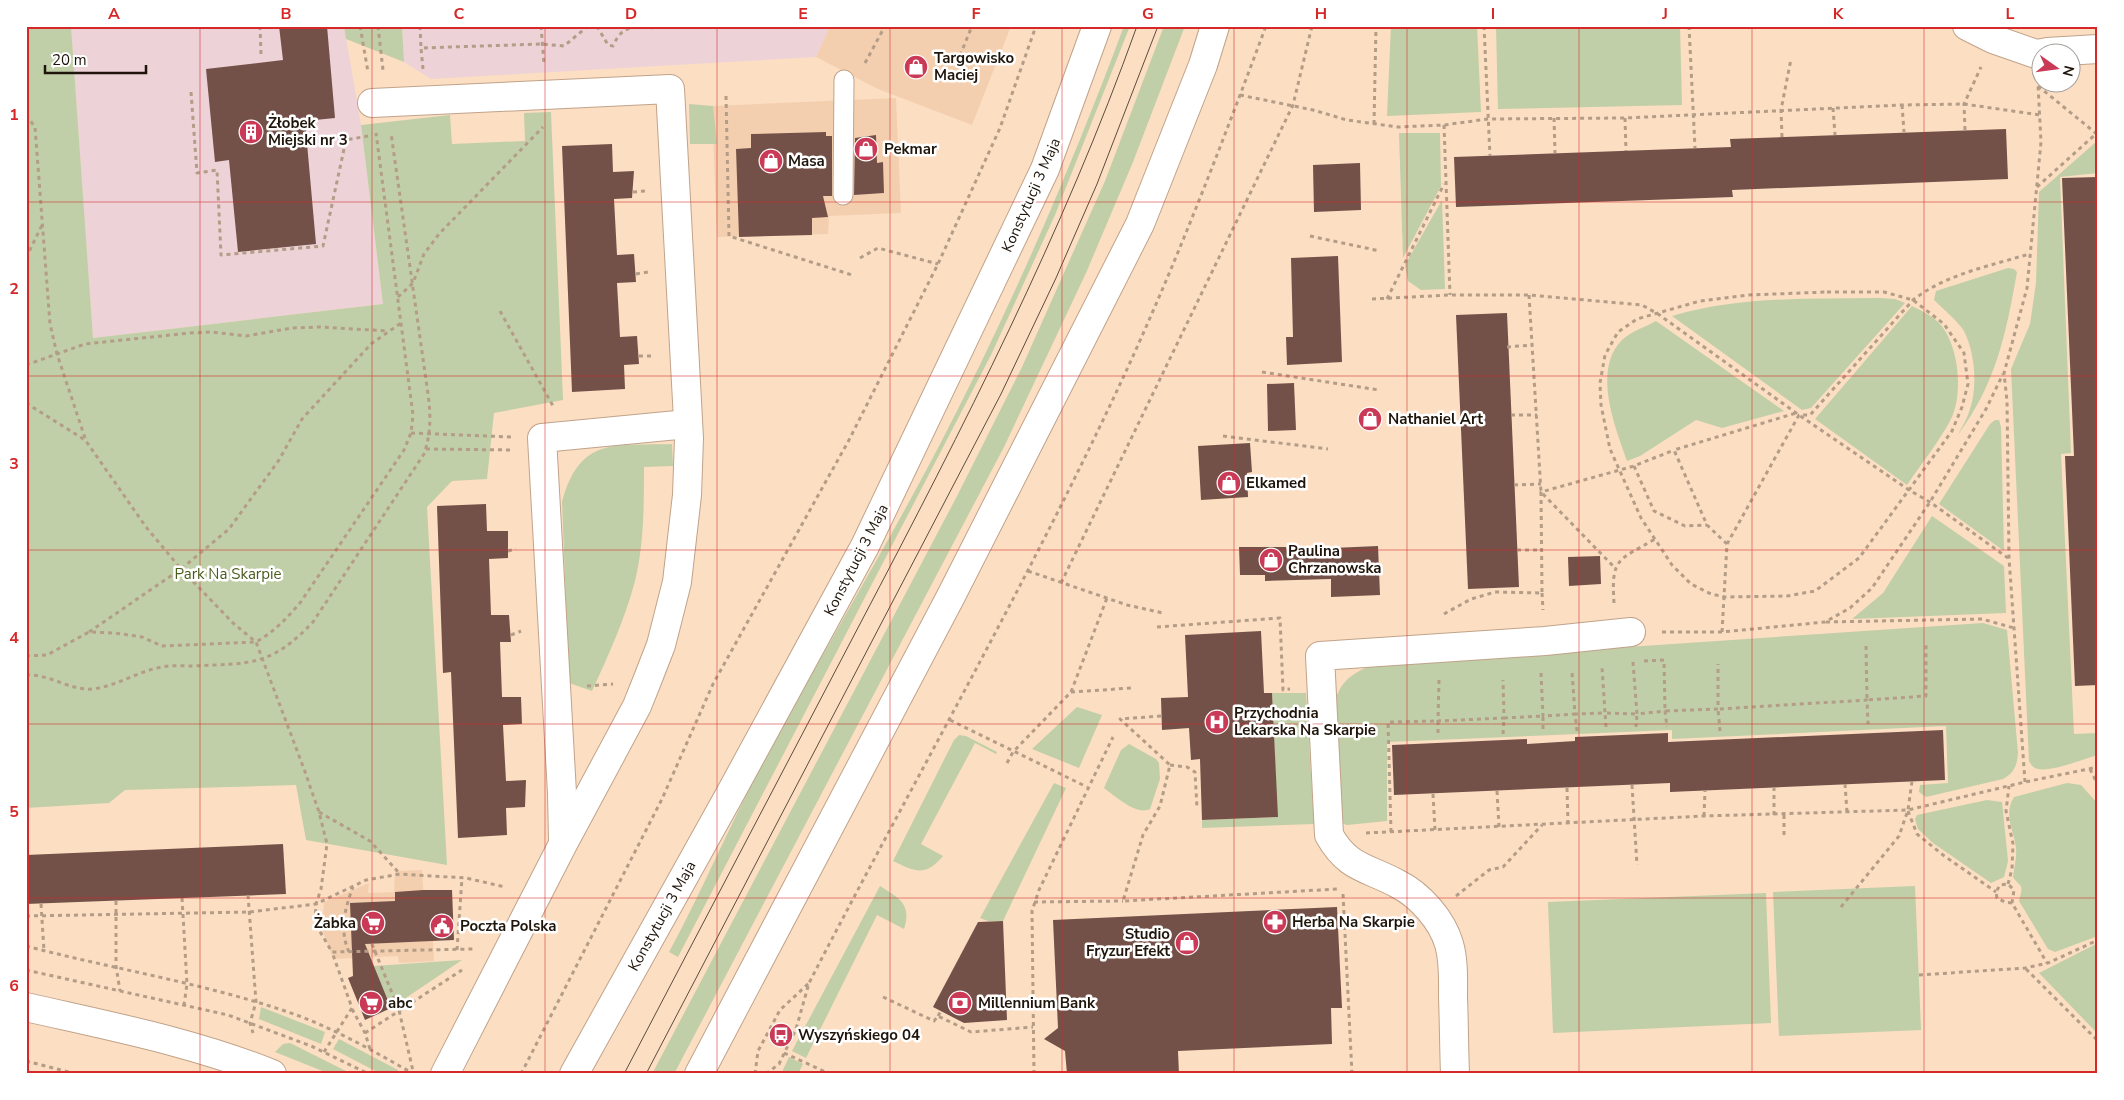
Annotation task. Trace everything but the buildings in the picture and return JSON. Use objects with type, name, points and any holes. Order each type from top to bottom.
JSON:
[{"type":"street","name":"Konstytucji 3 Maja","points":[[574,1074],[865,546],[1045,168],[1097,26]]},
{"type":"street","points":[[699,1074],[947,605],[1140,224],[1203,65],[1215,26]]},
{"type":"street","points":[[1967,26],[1993,39],[2032,50]]},
{"type":"street","points":[[2082,50],[2098,49]]},
{"type":"street","points":[[380,102],[670,89],[689,438],[687,495],[677,582],[666,628],[637,706],[562,844],[445,1074]]},
{"type":"street","points":[[562,844],[562,793],[556,688],[551,441],[688,424]]},
{"type":"street","points":[[1455,1074],[1452,963],[1449,943],[1432,915],[1416,895],[1399,884],[1350,861],[1329,835],[1320,656],[1623,633]]},
{"type":"street","points":[[26,1007],[174,1041],[247,1063],[272,1074]]},
{"type":"lane","points":[[843,195],[844,80]]},
{"type":"path","points":[[260,26],[261,54]]},
{"type":"path","points":[[360,26],[380,102]]},
{"type":"path","points":[[89,632],[142,637],[162,646],[256,642],[268,636],[285,621],[300,603],[404,450],[412,433],[413,416],[376,134],[380,102],[378,26]]},
{"type":"path","points":[[420,26],[425,100]]},
{"type":"path","points":[[541,26],[545,95]]},
{"type":"path","points":[[421,48],[542,44],[564,46],[588,26]]},
{"type":"path","points":[[597,26],[608,45],[613,46],[617,37],[624,30],[634,27],[657,28]]},
{"type":"path","points":[[862,69],[885,26]]},
{"type":"path","points":[[957,64],[972,26]]},
{"type":"path","points":[[521,1074],[662,799],[713,684],[849,440],[938,264],[1000,128],[1036,26]]},
{"type":"path","points":[[766,1074],[779,1064],[796,1028],[809,983],[870,865],[950,720],[1028,571],[1114,396],[1157,304],[1266,26]]},
{"type":"path","points":[[1061,583],[1293,105],[1312,26]]},
{"type":"path","points":[[1374,124],[1376,26]]},
{"type":"path","points":[[1484,26],[1490,156]]},
{"type":"path","points":[[1689,26],[1695,148]]},
{"type":"path","points":[[1966,130],[1964,104],[1993,39]]},
{"type":"path","points":[[1782,137],[1781,110],[1791,58]]},
{"type":"path","points":[[26,675],[50,677],[72,687],[92,689],[163,667],[240,664],[262,660],[276,654],[296,640],[313,622],[426,449],[430,434],[431,417],[391,132],[346,140],[323,246],[221,255],[217,170],[197,173],[191,92]]},
{"type":"path","points":[[1825,622],[1850,608],[1872,588],[1930,502],[1986,409],[2004,373],[2027,288],[2041,142],[2038,92]]},
{"type":"path","points":[[2036,187],[2097,134],[2045,92]]},
{"type":"path","points":[[398,298],[413,283],[424,254],[439,234],[578,93]]},
{"type":"path","points":[[1240,95],[1293,105],[1347,120],[1398,127],[1444,125],[1488,119],[1625,118],[1902,105],[1964,104],[2040,115]]},
{"type":"path","points":[[726,96],[729,236],[852,274]]},
{"type":"path","points":[[1902,105],[1904,132]]},
{"type":"path","points":[[1833,108],[1835,135]]},
{"type":"path","points":[[26,115],[35,127],[50,324],[57,354],[86,441],[146,527],[181,569],[234,624],[256,642],[319,812],[327,844],[314,923],[332,952],[352,1008],[365,1033],[370,1050]]},
{"type":"path","points":[[1554,118],[1555,154]]},
{"type":"path","points":[[1625,118],[1626,151]]},
{"type":"path","points":[[1444,125],[1450,296]]},
{"type":"path","points":[[1387,299],[1445,184]]},
{"type":"path","points":[[26,258],[43,224]]},
{"type":"path","points":[[1310,236],[1380,250]]},
{"type":"path","points":[[860,258],[878,248],[938,264]]},
{"type":"path","points":[[1541,492],[1634,466],[1674,450],[1797,414],[1810,415],[1913,300],[1928,288],[1947,280],[2029,254]]},
{"type":"path","points":[[636,274],[656,271]]},
{"type":"path","points":[[1884,292],[1913,300],[1944,324],[1964,353],[1968,384],[1962,407],[1952,431],[1859,558],[1816,591],[1787,596],[1725,597],[1711,594],[1691,584],[1672,565],[1641,518],[1610,449],[1601,405],[1600,383],[1605,355],[1618,332],[1637,319],[1658,314],[1700,301],[1749,294],[1884,292]]},
{"type":"path","points":[[1437,618],[1484,594],[1495,592],[1542,593],[1541,484],[1529,295]]},
{"type":"path","points":[[1372,299],[1529,295],[1628,302],[1642,305],[1658,314],[1797,414],[1909,490],[1930,502],[2009,558]]},
{"type":"path","points":[[500,311],[551,441]]},
{"type":"path","points":[[26,656],[47,655],[89,632],[181,569],[229,529],[279,460],[302,419],[371,344],[400,323]]},
{"type":"path","points":[[26,365],[85,344],[190,333],[212,332],[246,336],[292,328],[320,327],[388,331]]},
{"type":"path","points":[[1508,346],[1532,344]]},
{"type":"path","points":[[638,356],[661,356]]},
{"type":"path","points":[[1262,372],[1379,390]]},
{"type":"path","points":[[2004,373],[2007,401],[2009,558],[2025,782]]},
{"type":"path","points":[[26,403],[86,441]]},
{"type":"path","points":[[1722,632],[1727,544],[1797,414]]},
{"type":"path","points":[[1511,415],[1537,415]]},
{"type":"path","points":[[412,433],[551,441]]},
{"type":"path","points":[[1222,436],[1328,449]]},
{"type":"path","points":[[426,449],[551,441]]},
{"type":"path","points":[[1674,450],[1706,525],[1727,544]]},
{"type":"path","points":[[1634,466],[1654,511],[1685,526],[1706,525]]},
{"type":"path","points":[[1514,485],[1541,484]]},
{"type":"path","points":[[1541,492],[1615,568]]},
{"type":"path","points":[[1655,539],[1621,559],[1615,568],[1612,578],[1623,633],[1722,632],[1825,622],[1982,619],[2014,628]]},
{"type":"path","points":[[1517,550],[1542,550]]},
{"type":"path","points":[[1028,571],[1107,598],[1163,613]]},
{"type":"path","points":[[1007,763],[1013,752],[1071,692],[1107,598]]},
{"type":"path","points":[[1157,627],[1280,618],[1283,690],[1321,685]]},
{"type":"path","points":[[1391,832],[1388,722],[1605,713],[1636,714],[1926,696],[1926,644]]},
{"type":"path","points":[[1866,646],[1868,724]]},
{"type":"path","points":[[1636,727],[1633,662],[1664,660],[1666,727]]},
{"type":"path","points":[[1718,664],[1720,731]]},
{"type":"path","points":[[1602,667],[1606,727]]},
{"type":"path","points":[[1572,672],[1577,731]]},
{"type":"path","points":[[1541,673],[1543,732]]},
{"type":"path","points":[[1438,679],[1438,737]]},
{"type":"path","points":[[1502,680],[1503,734]]},
{"type":"path","points":[[556,688],[647,681]]},
{"type":"path","points":[[1071,692],[1132,688]]},
{"type":"path","points":[[1161,716],[1120,719],[1170,765],[1187,767],[1195,772],[1197,808]]},
{"type":"path","points":[[950,720],[1087,787]]},
{"type":"path","points":[[1034,1074],[1030,929],[1034,902],[1087,787],[1113,737]]},
{"type":"path","points":[[1123,900],[1143,835],[1160,806],[1170,765]]},
{"type":"path","points":[[1329,835],[1704,816],[1908,810],[2098,767]]},
{"type":"path","points":[[2090,769],[2098,785]]},
{"type":"path","points":[[1841,907],[1899,836],[1908,810],[1912,781]]},
{"type":"path","points":[[1844,784],[1847,812]]},
{"type":"path","points":[[1632,785],[1637,865]]},
{"type":"path","points":[[2008,884],[2012,869],[2013,844],[2006,810],[2009,786]]},
{"type":"path","points":[[1774,787],[1774,815]]},
{"type":"path","points":[[1567,788],[1568,824]]},
{"type":"path","points":[[1704,790],[1704,816]]},
{"type":"path","points":[[1497,791],[1498,827]]},
{"type":"path","points":[[1433,794],[1435,830]]},
{"type":"path","points":[[1908,810],[1917,834],[1943,855],[1996,892]]},
{"type":"path","points":[[319,812],[370,841],[400,874]]},
{"type":"path","points":[[1784,815],[1784,836]]},
{"type":"path","points":[[1432,915],[1489,870],[1503,866],[1542,825]]},
{"type":"path","points":[[26,916],[249,912],[316,904],[366,880],[400,874],[462,878],[512,888]]},
{"type":"path","points":[[457,950],[462,878]]},
{"type":"path","points":[[2008,884],[2000,885],[1996,892],[1997,898],[2012,903]]},
{"type":"path","points":[[2008,884],[2014,890],[2012,903],[2048,963]]},
{"type":"path","points":[[349,952],[345,943],[345,907],[354,886]]},
{"type":"path","points":[[1034,902],[1123,900],[1343,889],[1352,1074]]},
{"type":"path","points":[[248,895],[256,1002],[250,1023],[255,1040]]},
{"type":"path","points":[[182,898],[187,984],[184,1005]]},
{"type":"path","points":[[116,901],[116,966],[120,991]]},
{"type":"path","points":[[41,904],[44,951]]},
{"type":"path","points":[[1919,975],[2025,968],[2048,963],[2098,940]]},
{"type":"path","points":[[372,944],[399,1010],[414,1074]]},
{"type":"path","points":[[26,946],[116,966],[289,1012],[337,1033],[414,1074]]},
{"type":"path","points":[[332,952],[480,949]]},
{"type":"path","points":[[365,1033],[465,968]]},
{"type":"path","points":[[2025,968],[2098,1041]]},
{"type":"path","points":[[26,970],[228,1015],[324,1052],[368,1074]]},
{"type":"path","points":[[755,1074],[758,1051],[780,1010],[809,983]]},
{"type":"path","points":[[884,997],[934,1021],[941,1011]]},
{"type":"path","points":[[324,1052],[352,1008]]},
{"type":"path","points":[[938,1016],[971,1032],[1032,1027]]},
{"type":"path","points":[[784,1053],[830,1074]]},
{"type":"path","points":[[26,1061],[76,1074]]},
{"type":"shaded area","points":[[71,26],[344,26],[361,125],[383,304],[93,338]]},
{"type":"shaded area","points":[[402,26],[830,26],[816,57],[431,79],[404,62]]},
{"type":"shaded area","name":"Targowisko Maciej","points":[[830,26],[1011,26],[972,125],[878,89],[816,57]]},
{"type":"shaded area","points":[[896,98],[901,213],[829,216],[828,234],[717,237],[712,106]]},
{"type":"shaded area","points":[[422,870],[425,919],[432,919],[434,961],[399,963],[398,956],[333,959],[322,929],[324,902],[369,883],[368,893],[394,892],[395,871]]},
{"type":"green space","name":"Park Na Skarpie","points":[[26,26],[71,26],[93,338],[383,304],[361,125],[450,115],[452,144],[525,141],[524,113],[551,112],[563,400],[494,413],[487,479],[452,481],[427,507],[447,865],[306,840],[296,785],[125,790],[109,803],[26,808]]},
{"type":"green space","points":[[344,26],[402,26],[404,62],[346,39]]},
{"type":"green space","points":[[1124,26],[1130,26],[1055,215],[991,355],[678,957],[669,952],[753,781],[938,448],[1014,293],[1082,134]]},
{"type":"green space","points":[[1164,26],[1185,26],[1133,162],[1086,273],[1004,447],[674,1074],[652,1074],[956,498],[1022,367],[1105,181]]},
{"type":"green space","points":[[1391,26],[1477,26],[1481,112],[1387,116]]},
{"type":"green space","points":[[1496,26],[1680,26],[1682,105],[1498,109]]},
{"type":"green space","points":[[689,104],[713,106],[717,144],[690,144]]},
{"type":"green space","points":[[1399,133],[1440,133],[1441,186],[1403,258]]},
{"type":"green space","points":[[2097,141],[2098,173],[2060,177],[2071,453],[2061,454],[2074,734],[2098,733],[2098,755],[2051,769],[2038,769],[2032,766],[2029,761],[2011,369],[2030,324],[2036,283],[2039,192]]},
{"type":"green space","points":[[1442,200],[1445,289],[1421,290],[1408,281],[1405,265]]},
{"type":"green space","points":[[2008,268],[2014,269],[2017,272],[1998,358],[1981,397],[1957,436],[1967,418],[1971,405],[1974,384],[1973,362],[1964,331],[1934,300],[1936,291]]},
{"type":"green space","points":[[1895,299],[1905,303],[1811,408],[1802,410],[1672,316],[1723,305],[1748,302]]},
{"type":"green space","points":[[1912,306],[1934,319],[1947,334],[1955,358],[1958,385],[1957,399],[1950,421],[1907,485],[1815,419]]},
{"type":"green space","points":[[1656,321],[1784,411],[1722,428],[1696,420],[1640,456],[1627,461],[1612,416],[1607,383],[1608,367],[1613,352],[1625,337]]},
{"type":"green space","points":[[1995,420],[1999,420],[2001,427],[2004,551],[1939,504],[1990,424]]},
{"type":"green space","points":[[672,444],[673,466],[644,467],[643,524],[638,567],[626,609],[610,651],[592,691],[569,683],[562,502],[570,481],[579,465],[589,455],[602,449],[616,446]]},
{"type":"green space","points":[[1932,516],[2004,566],[2006,613],[1852,619],[1883,593]]},
{"type":"green space","points":[[1983,623],[2007,630],[2018,753],[2014,769],[2003,779],[1926,797],[1919,792],[1920,785],[1948,783],[1946,726],[1672,739],[1672,730],[1387,742],[1387,821],[1347,825],[1342,823],[1333,708],[1342,685],[1358,672],[1374,664]]},
{"type":"green space","points":[[1272,693],[1306,693],[1314,824],[1202,828],[1202,820],[1277,817]]},
{"type":"green space","points":[[1077,707],[1102,715],[1079,768],[1032,749]]},
{"type":"green space","points":[[959,735],[966,736],[997,752],[996,754],[975,743],[921,844],[943,856],[937,863],[925,870],[920,871],[908,868],[893,861],[954,740]]},
{"type":"green space","points":[[1129,744],[1156,759],[1159,763],[1160,779],[1150,809],[1139,810],[1133,808],[1104,788],[1121,750]]},
{"type":"green space","points":[[1054,783],[1066,788],[1003,921],[988,921],[980,918]]},
{"type":"green space","points":[[2067,783],[2081,785],[2098,804],[2098,936],[2055,952],[2048,949],[2019,901],[2021,886],[2013,877],[2016,851],[2009,810],[2014,797]]},
{"type":"green space","points":[[1987,800],[2002,802],[2008,861],[2004,877],[1991,883],[1933,843],[1918,829],[1915,819],[1917,815]]},
{"type":"green space","points":[[880,886],[898,898],[905,908],[906,920],[904,929],[877,915],[806,1058],[792,1051]]},
{"type":"green space","points":[[1915,886],[1921,1030],[1779,1036],[1773,892]]},
{"type":"green space","points":[[1766,893],[1771,1023],[1553,1033],[1548,902]]},
{"type":"green space","points":[[2098,943],[2098,1034],[2039,973]]},
{"type":"green space","points":[[462,960],[391,1008],[374,966]]},
{"type":"green space","points":[[261,1007],[325,1032],[321,1044],[259,1019]]},
{"type":"green space","points":[[339,1039],[398,1070],[397,1074],[381,1074],[333,1049]]},
{"type":"green space","points":[[290,1043],[352,1074],[330,1074],[275,1052],[283,1044]]},
{"type":"green space","points":[[789,1057],[803,1064],[798,1074],[781,1074]]},
{"type":"tram line","points":[[624,1074],[974,403],[1010,329],[1077,179],[1137,26]]},
{"type":"tram line","points":[[646,1074],[1001,394],[1056,278],[1097,184],[1158,26]]},
{"type":"place","name":"Targowisko Maciej","points":[[916,67]]},
{"type":"place","name":"Żłobek Miejski nr 3","points":[[251,132]]},
{"type":"place","name":"Pekmar","points":[[866,149]]},
{"type":"place","name":"Masa","points":[[771,161]]},
{"type":"place","name":"Nathaniel Art","points":[[1370,419]]},
{"type":"place","name":"Elkamed","points":[[1229,483]]},
{"type":"place","name":"Paulina Chrzanowska","points":[[1271,560]]},
{"type":"place","name":"Przychodnia Lekarska Na Skarpie","points":[[1217,722]]},
{"type":"place","name":"Herba Na Skarpie","points":[[1275,922]]},
{"type":"place","name":"Żabka","points":[[373,923]]},
{"type":"place","name":"Poczta Polska","points":[[442,926]]},
{"type":"place","name":"Studio Fryzur Efekt","points":[[1187,943]]},
{"type":"place","name":"abc","points":[[371,1003]]},
{"type":"place","name":"Millennium Bank","points":[[960,1003]]},
{"type":"place","name":"Wyszyńskiego 04","points":[[781,1035]]}]
